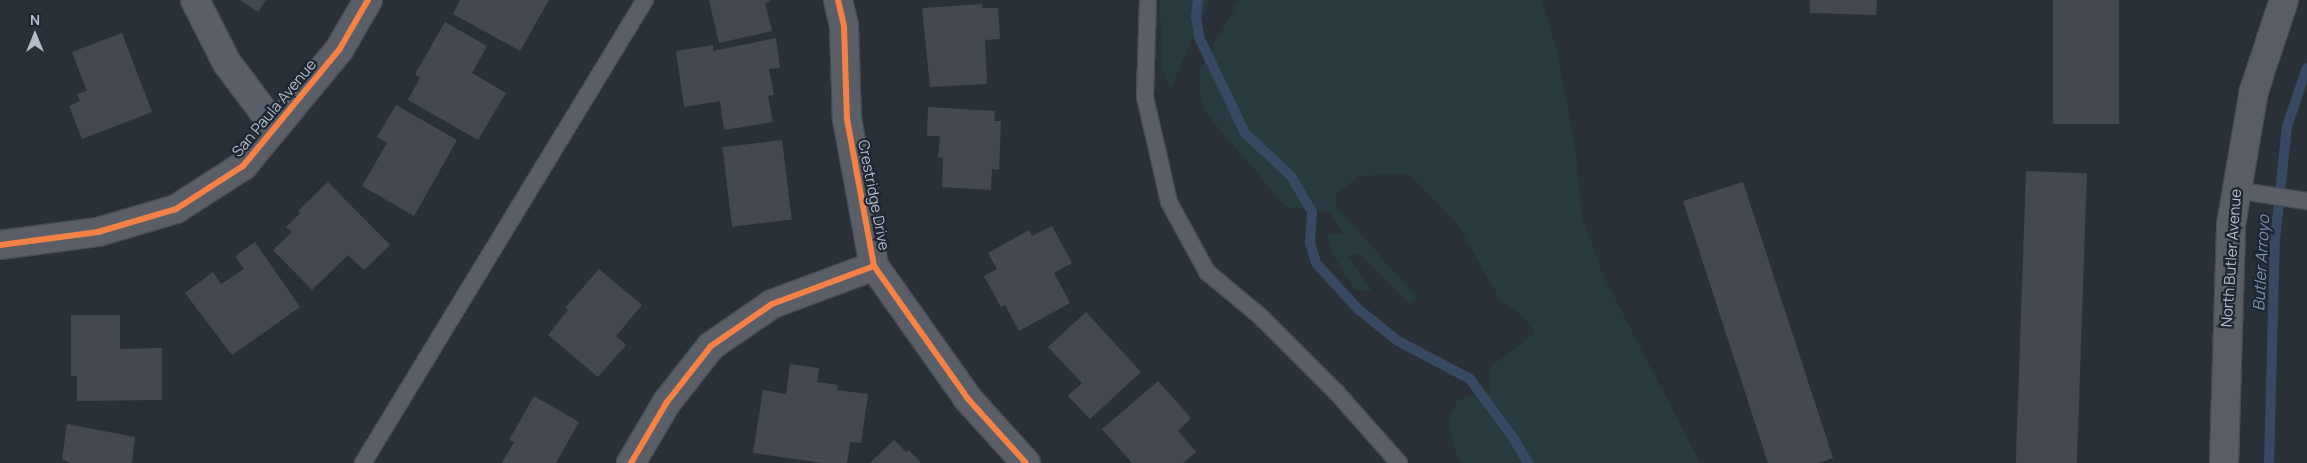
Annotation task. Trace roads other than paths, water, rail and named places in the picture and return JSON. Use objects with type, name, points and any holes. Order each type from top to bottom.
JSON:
[{"type":"main road","name":"North Butler Avenue","points":[[2224,463],[2229,263],[2235,190],[2254,91],[2284,0]]},
{"type":"street","points":[[195,0],[227,63],[276,127]]},
{"type":"street","name":"San Paula Avenue","points":[[0,245],[98,232],[176,209],[243,166],[339,50],[368,0]]},
{"type":"street","name":"Crestridge Drive","points":[[838,0],[844,26],[847,118],[874,266],[968,399],[1026,463]]},
{"type":"street","points":[[631,463],[667,402],[711,346],[772,304],[874,266]]},
{"type":"lane","points":[[363,463],[645,0]]},
{"type":"lane","points":[[1148,0],[1146,97],[1169,202],[1207,272],[1260,316],[1338,394],[1399,463]]},
{"type":"lane","points":[[2235,190],[2307,201]]},
{"type":"waterway","points":[[1198,0],[1196,17],[1199,37],[1245,133],[1291,176],[1312,212],[1310,243],[1316,263],[1358,309],[1398,341],[1470,379],[1514,439],[1528,463]]},
{"type":"waterway","name":"Butler Arroyo","points":[[2269,463],[2275,240],[2287,126],[2307,68]]}]
